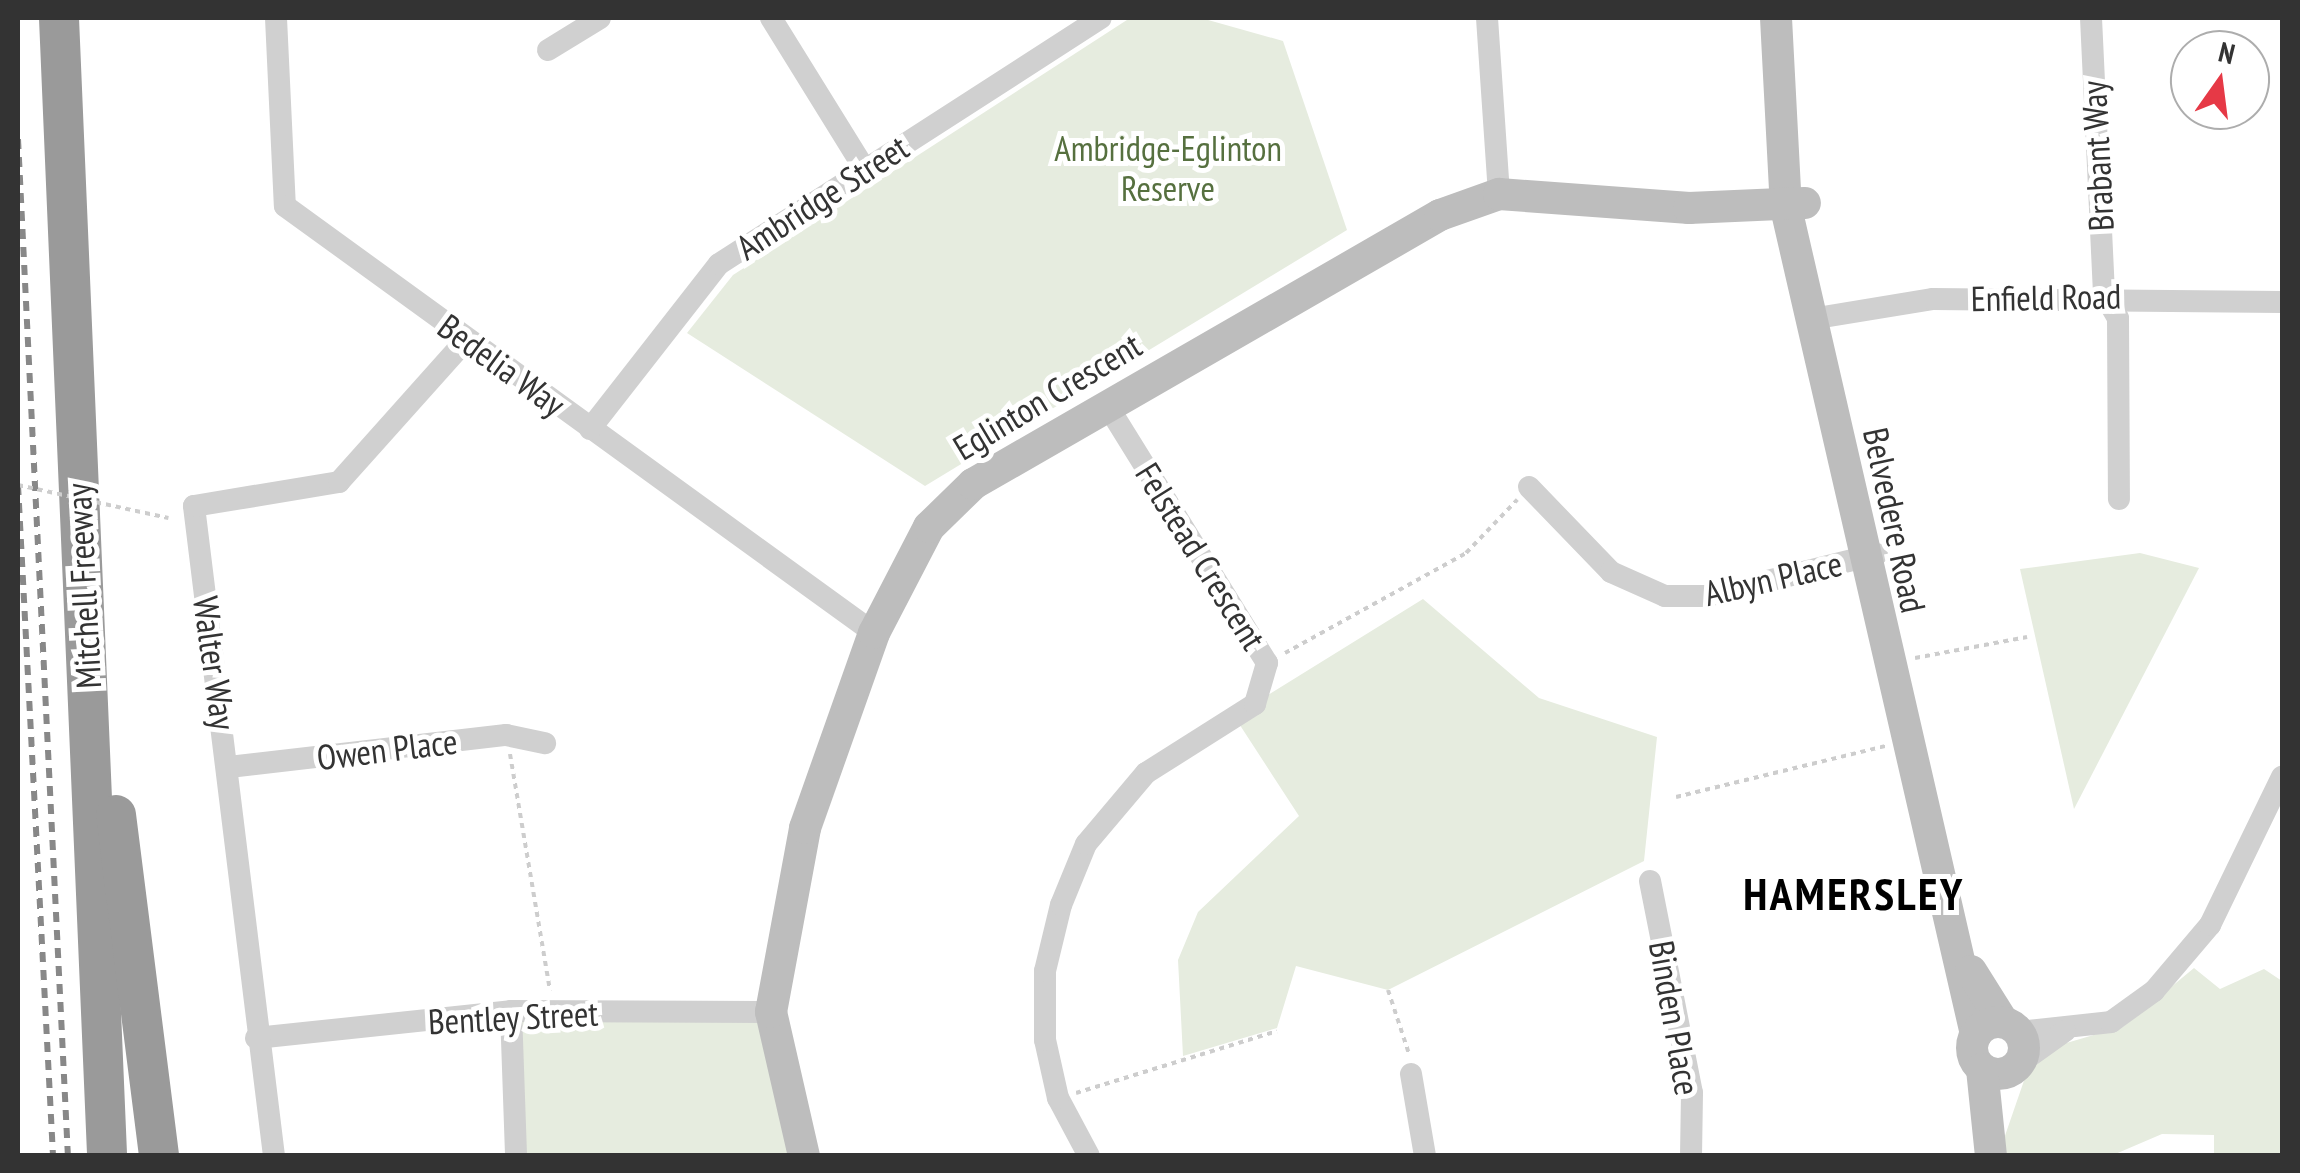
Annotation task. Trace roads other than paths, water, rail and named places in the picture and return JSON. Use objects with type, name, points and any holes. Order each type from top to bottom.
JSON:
[{"type":"highway","name":"Mitchell Freeway","points":[[59,18],[107,1156]]},
{"type":"highway","points":[[86,604],[159,1156]]},
{"type":"street","name":"Bedelia Way","points":[[276,18],[285,206],[874,633]]},
{"type":"street","points":[[548,50],[600,18]]},
{"type":"street","points":[[771,18],[864,168]]},
{"type":"street","name":"Ambridge Street","points":[[590,430],[720,264],[1101,18]]},
{"type":"street","points":[[1487,18],[1499,194]]},
{"type":"street","name":"Belvedere Road","points":[[1776,18],[1795,196],[1906,742],[2002,1049],[1991,1145]]},
{"type":"street","name":"Belvedere Road","points":[[1793,18],[1795,196]]},
{"type":"street","name":"Brabant Way","points":[[2091,18],[2104,294],[2118,318],[2119,500]]},
{"type":"street","name":"Eglinton Crescent","points":[[804,1156],[771,1012],[805,828],[874,633],[929,528],[973,484],[1106,403],[1440,215],[1499,194],[1658,200],[1795,196]]},
{"type":"street","name":"Enfield Road","points":[[1820,318],[1933,299],[2104,294],[2282,302]]},
{"type":"street","name":"Walter Way","points":[[274,1156],[256,1038],[229,768],[194,506],[339,482],[466,340]]},
{"type":"street","name":"Felstead Crescent","points":[[1089,1156],[1058,1098],[1045,1040],[1045,971],[1086,844],[1146,773],[1255,704],[1267,662],[1106,403]]},
{"type":"street","name":"Albyn Place","points":[[1529,488],[1611,572],[1665,596],[1707,596],[1869,556]]},
{"type":"street","name":"Belvedere Road","points":[[1869,556],[1902,660],[1972,973],[2002,1049]]},
{"type":"street","name":"Owen Place","points":[[229,768],[506,735],[544,743]]},
{"type":"street","points":[[2002,1049],[2135,1009],[2180,962],[2235,881],[2282,777]]},
{"type":"street","name":"Binden Place","points":[[1650,881],[1692,1094],[1691,1156]]},
{"type":"street","points":[[511,1012],[516,1156]]},
{"type":"street","name":"Bentley Street","points":[[256,1038],[511,1012],[771,1012]]},
{"type":"street","points":[[1411,1074],[1424,1156]]},
{"type":"railway","points":[[18,139],[68,1156]]},
{"type":"railway","points":[[18,485],[53,1156]]},
{"type":"district","name":"HAMERSLEY","points":[[1854,894]]},
{"type":"park label","name":"Ambridge-Eglinton Reserve","points":[[1168,168]]}]
